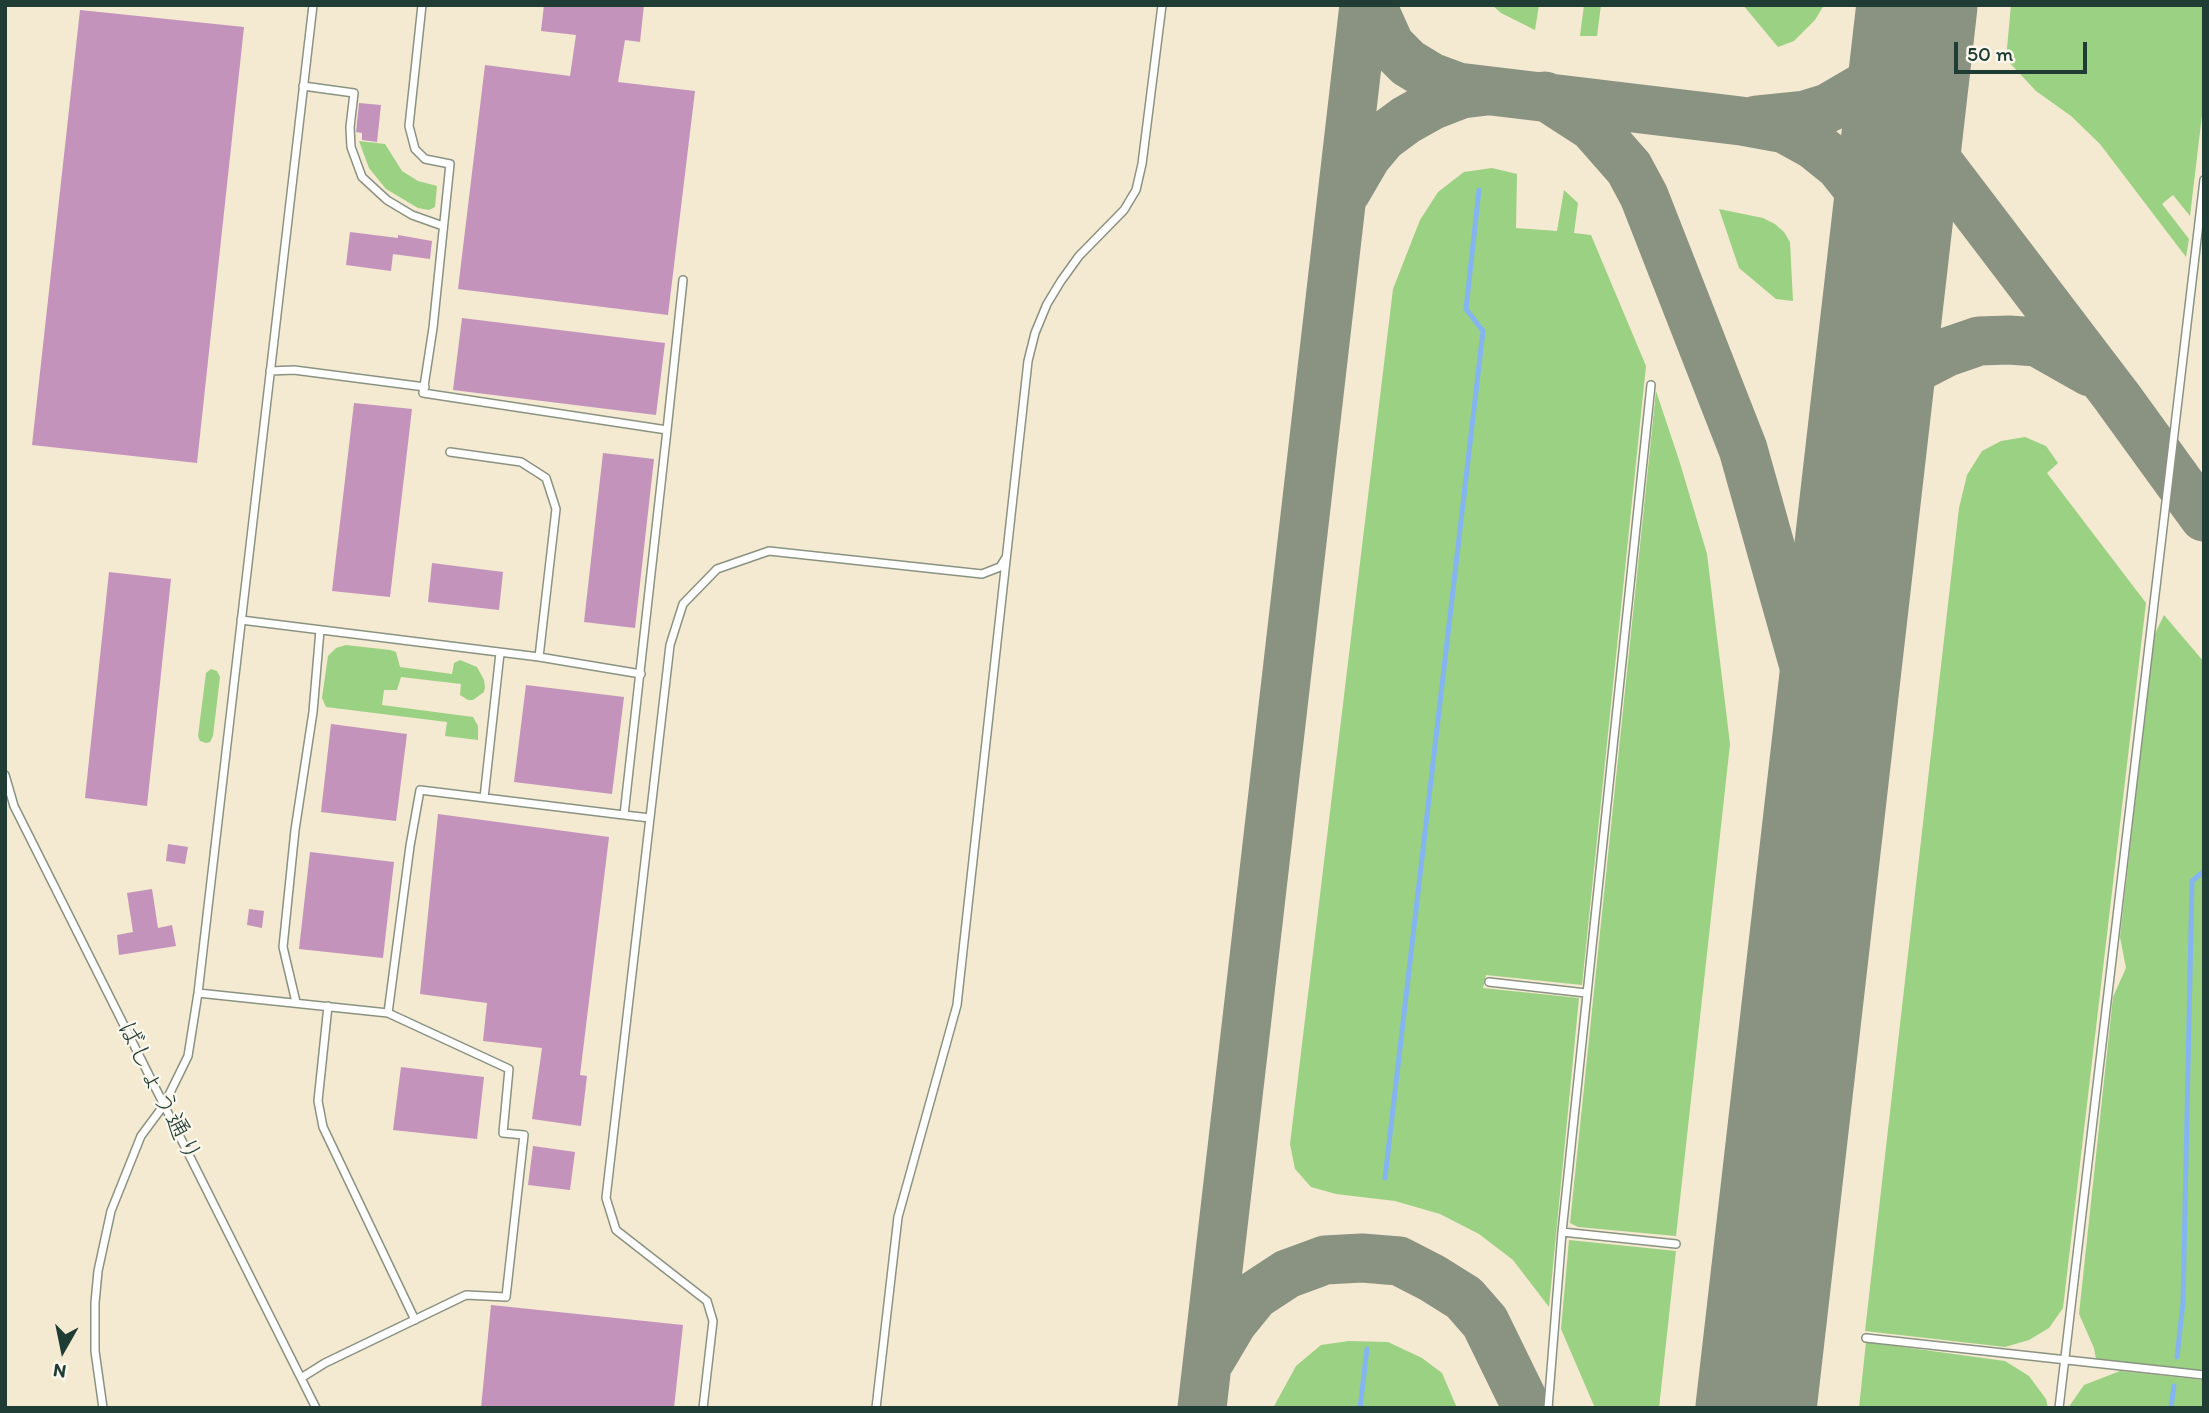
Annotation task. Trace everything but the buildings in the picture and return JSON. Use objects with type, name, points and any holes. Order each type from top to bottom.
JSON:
[{"type":"lane","points":[[103,1408],[95,1351],[95,1303],[98,1271],[111,1211],[141,1136],[164,1105],[188,1056],[198,993],[313,5]]},
{"type":"lane","points":[[422,5],[409,126],[415,149],[425,159],[450,164],[424,393],[667,430]]},
{"type":"lane","points":[[876,1408],[898,1217],[957,1005],[1028,361],[1035,333],[1047,304],[1061,281],[1080,256],[1124,210],[1136,190],[1142,164],[1162,5]]},
{"type":"lane","points":[[303,86],[354,93],[350,127],[351,147],[362,177],[387,200],[412,215],[443,226]]},
{"type":"lane","points":[[2059,1408],[2204,180]]},
{"type":"lane","points":[[624,815],[683,280]]},
{"type":"lane","points":[[270,371],[294,370],[425,387]]},
{"type":"lane","points":[[1548,1408],[1562,1232],[1586,993],[1651,385]]},
{"type":"lane","points":[[450,452],[521,461],[546,478],[556,509],[539,657]]},
{"type":"lane","points":[[703,1408],[713,1321],[707,1301],[616,1230],[606,1198],[670,645],[683,604],[717,569],[769,551],[982,574],[1000,567],[1006,557]]},
{"type":"lane","points":[[241,620],[539,657],[641,674]]},
{"type":"lane","points":[[296,1002],[283,947],[295,830],[313,712],[320,630]]},
{"type":"lane","points":[[484,798],[499,653]]},
{"type":"lane","name":"ばしょう通り","points":[[5,775],[14,806],[316,1408]]},
{"type":"lane","points":[[388,1013],[420,790],[650,818]]},
{"type":"lane","points":[[5,812],[14,806]]},
{"type":"lane","points":[[1489,982],[1586,993]]},
{"type":"lane","points":[[198,993],[388,1013],[509,1069],[503,1133],[524,1135],[506,1297],[466,1295],[325,1363],[301,1378]]},
{"type":"lane","points":[[328,1006],[318,1101],[323,1127],[415,1320]]},
{"type":"lane","points":[[1562,1232],[1676,1244]]},
{"type":"lane","points":[[1867,1338],[2204,1375]]},
{"type":"green space","points":[[1492,5],[1539,5],[1535,30],[1501,13]]},
{"type":"green space","points":[[1584,5],[1601,5],[1597,36],[1580,36]]},
{"type":"green space","points":[[1743,5],[1824,5],[1815,20],[1794,41],[1778,47]]},
{"type":"green space","points":[[2011,5],[2204,5],[2204,98],[2190,216],[2173,195],[2162,204],[2189,239],[2186,257],[2100,144],[2071,116],[2036,91],[2006,59]]},
{"type":"green space","points":[[359,141],[385,144],[402,171],[418,181],[437,186],[435,207],[429,210],[418,208],[386,189],[369,168]]},
{"type":"green space","points":[[1492,168],[1517,174],[1516,228],[1557,231],[1564,190],[1578,203],[1574,233],[1591,235],[1646,366],[1582,985],[1486,975],[1483,988],[1579,998],[1549,1307],[1513,1260],[1479,1234],[1440,1214],[1395,1201],[1336,1194],[1311,1187],[1295,1169],[1290,1144],[1393,289],[1420,220],[1438,192],[1464,172]]},
{"type":"green space","points":[[1719,209],[1763,218],[1784,232],[1790,242],[1793,301],[1776,299],[1739,268]]},
{"type":"green space","points":[[1656,391],[1707,554],[1730,744],[1676,1236],[1578,1227],[1570,1223]]},
{"type":"green space","points":[[2025,437],[2046,446],[2058,463],[2047,473],[2146,603],[2063,1308],[2049,1328],[2029,1340],[2005,1347],[1865,1331],[1959,508],[1967,475],[1982,451],[2001,441]]},
{"type":"green space","points":[[2164,615],[2204,662],[2204,1371],[2124,1362],[2107,1363],[2096,1359],[2079,1314],[2113,997],[2126,968],[2120,937],[2154,636]]},
{"type":"green space","points":[[346,645],[396,652],[400,667],[452,674],[454,663],[460,660],[477,667],[485,687],[484,692],[473,700],[460,695],[461,684],[401,677],[397,690],[384,690],[382,705],[473,717],[478,726],[478,740],[445,736],[447,722],[326,707],[322,698],[328,656],[336,648]]},
{"type":"green space","points":[[211,669],[217,671],[220,677],[213,736],[210,742],[206,743],[200,741],[198,736],[206,673]]},
{"type":"green space","points":[[1569,1240],[1676,1251],[1659,1408],[1595,1408],[1561,1329]]},
{"type":"green space","points":[[1349,1341],[1388,1342],[1422,1358],[1442,1373],[1457,1408],[1273,1408],[1296,1366],[1321,1345]]},
{"type":"green space","points":[[1866,1342],[2005,1361],[2029,1376],[2046,1399],[2048,1408],[1859,1408]]},
{"type":"green space","points":[[2120,1371],[2204,1380],[2204,1408],[2068,1408],[2084,1385]]},
{"type":"waterway","points":[[1385,1178],[1483,331],[1466,309],[1479,190]]},
{"type":"waterway","points":[[2177,1357],[2183,1303],[2192,881],[2204,871]]},
{"type":"waterway","points":[[1360,1408],[1367,1349]]},
{"type":"waterway","points":[[2171,1408],[2174,1386]]},
{"type":"taxiway","points":[[1202,1408],[1364,5]]},
{"type":"taxiway","points":[[1372,5],[1390,45],[1408,63],[1431,77],[1458,87],[1741,121],[1785,129],[1814,145],[1839,165],[1859,190],[1889,244]]},
{"type":"taxiway","points":[[1756,120],[1805,115],[1828,108],[1864,87],[1912,42]]},
{"type":"taxiway","points":[[1346,192],[1367,156],[1383,137],[1406,120],[1431,106],[1462,94],[1487,91]]},
{"type":"taxiway","points":[[1545,96],[1593,127],[1629,168],[1644,196],[1743,449],[1830,759]]},
{"type":"taxiway","points":[[1905,104],[1939,163],[2117,397],[2204,517]]},
{"type":"taxiway","points":[[1869,418],[1896,385],[1918,367],[1947,352],[1979,341],[2037,342],[2090,372]]},
{"type":"taxiway","points":[[1211,1359],[1233,1322],[1255,1295],[1287,1274],[1325,1260],[1362,1258],[1399,1261],[1464,1298],[1485,1322],[1527,1408]]},
{"type":"runway","points":[[1756,1408],[1917,5]]}]
